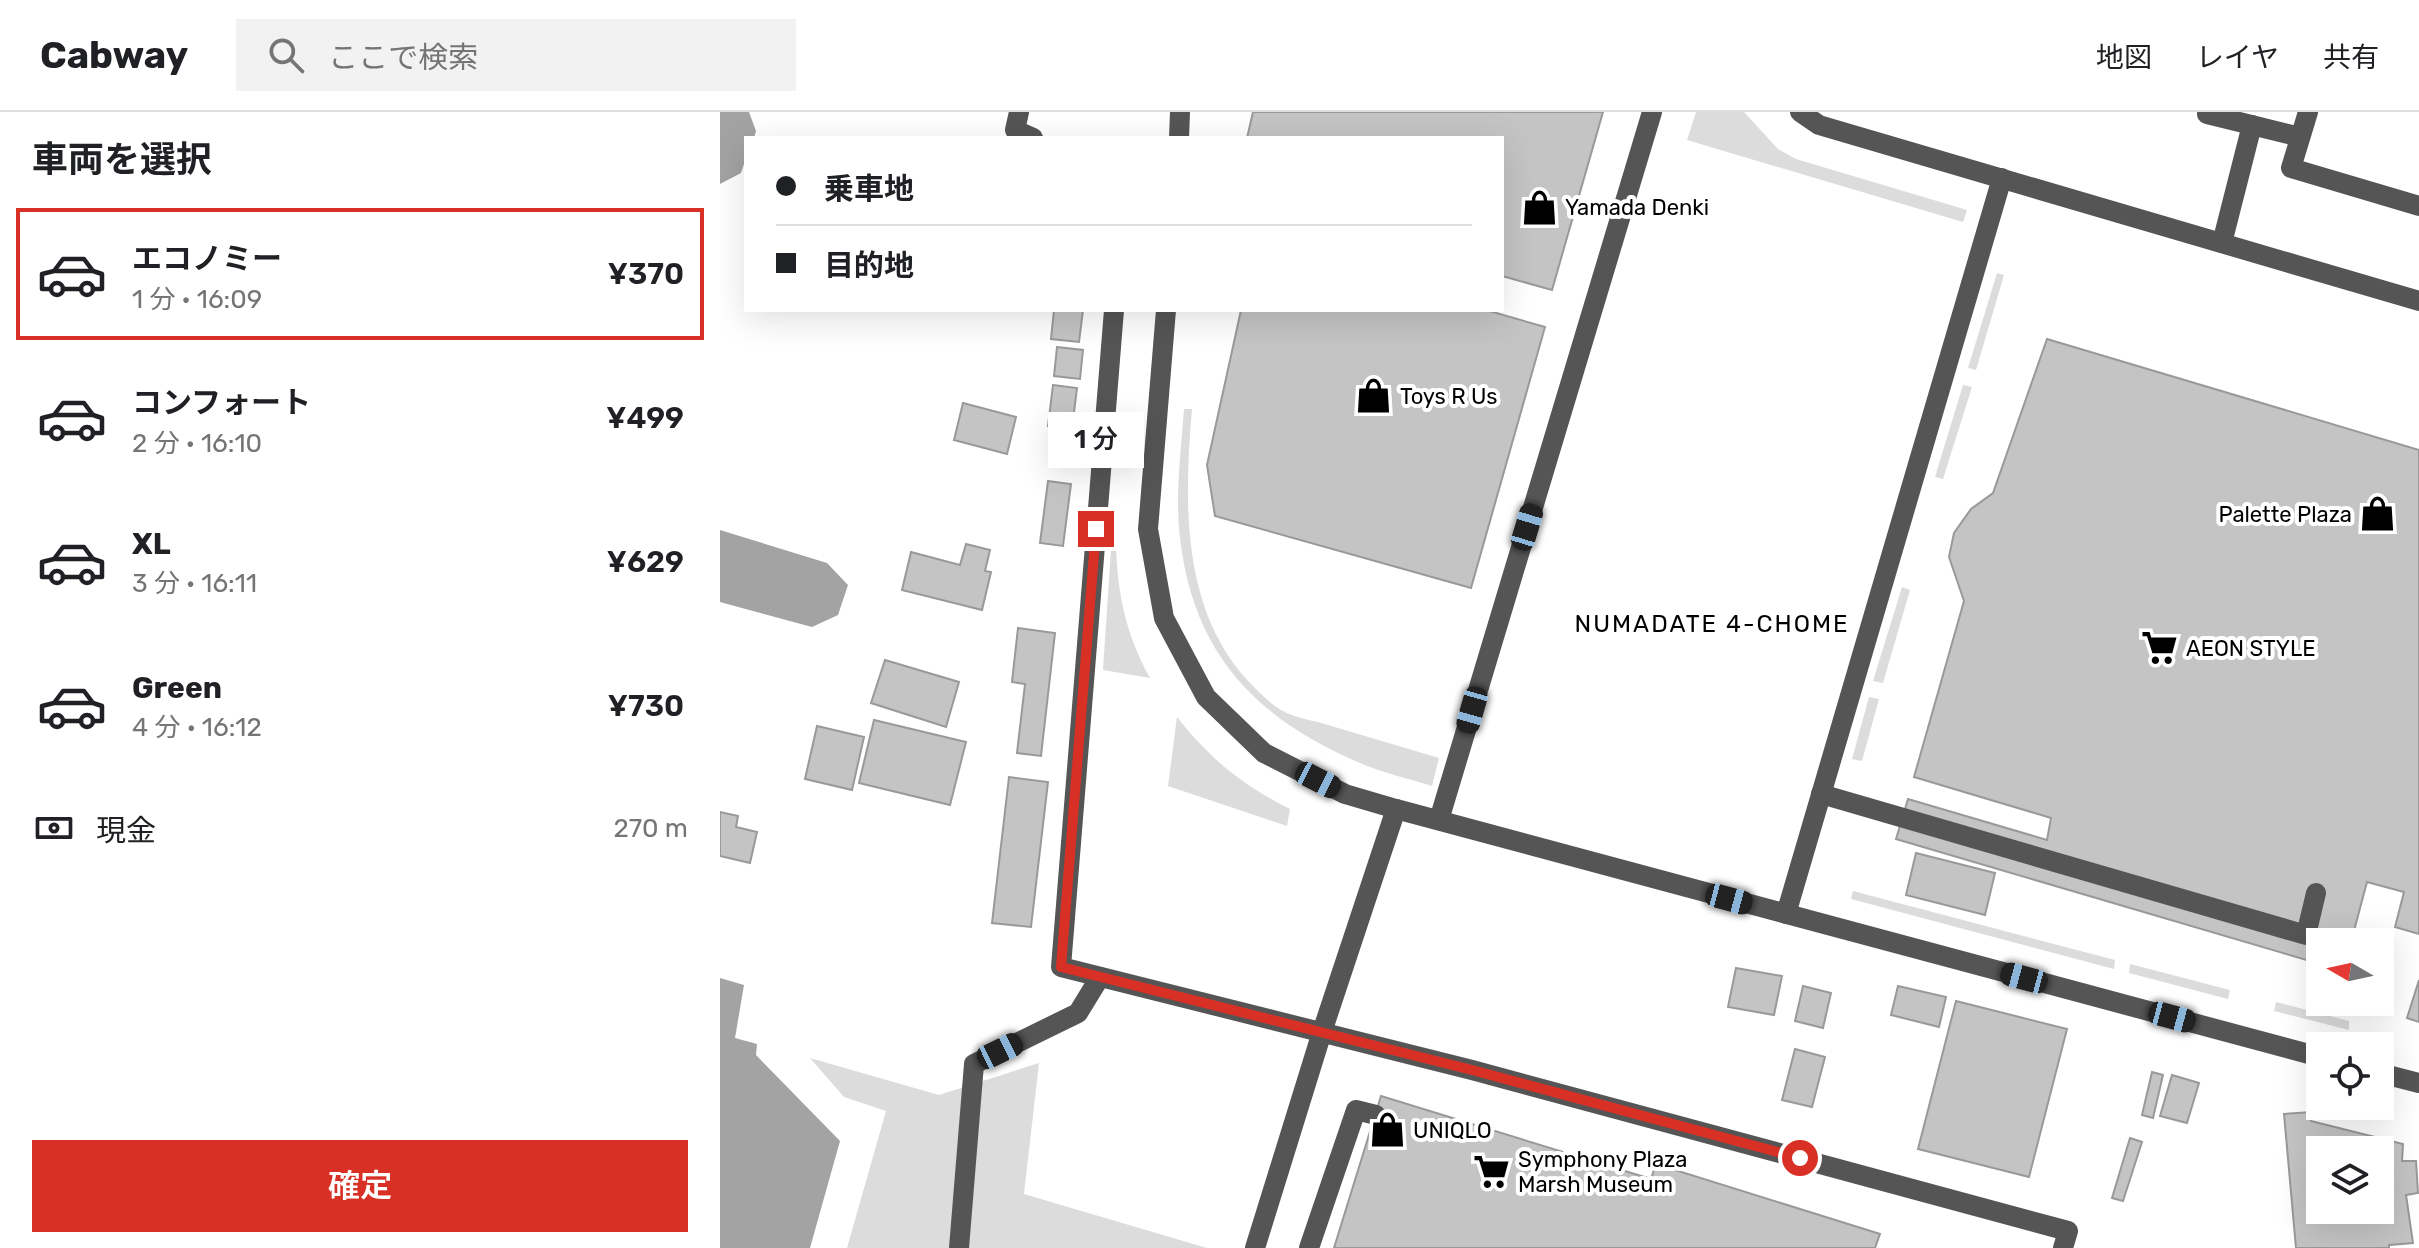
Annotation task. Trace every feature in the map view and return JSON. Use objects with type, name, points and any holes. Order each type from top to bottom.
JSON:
[{"type":"street","points":[[1019,112],[1015,130],[1028,136]]},
{"type":"street","points":[[1179,136],[1180,112]]},
{"type":"street","points":[[1439,820],[1652,112]]},
{"type":"street","points":[[1800,112],[1819,125],[2419,301]]},
{"type":"street","points":[[2308,112],[2291,168],[2419,206]]},
{"type":"street","points":[[2207,114],[2300,137]]},
{"type":"street","points":[[2222,243],[2252,125]]},
{"type":"street","points":[[1786,914],[2002,178]]},
{"type":"street","points":[[1114,312],[1061,967],[1487,1074],[2068,1231],[2063,1248]]},
{"type":"street","points":[[1166,312],[1148,529],[1164,618],[1206,697],[1264,753],[1345,794],[1396,809],[2306,1053]]},
{"type":"street","points":[[1821,794],[2306,935],[2316,893]]},
{"type":"street","points":[[1255,1248],[1396,809]]},
{"type":"street","points":[[959,1248],[974,1064],[1078,1013],[1100,977]]},
{"type":"street","points":[[2394,1077],[2419,1083]]},
{"type":"street","points":[[1309,1248],[1356,1110],[1376,1115]]},
{"type":"shaded area","points":[[720,112],[749,112],[756,131],[755,136],[744,136],[741,173],[720,184]]},
{"type":"shaded area","points":[[1696,112],[1744,112],[1778,149],[1796,159],[1967,210],[1963,222],[1687,140]]},
{"type":"shaded area","points":[[1997,273],[2004,275],[1976,370],[1968,368]]},
{"type":"shaded area","points":[[1963,385],[1972,387],[1943,479],[1935,477]]},
{"type":"shaded area","points":[[1184,409],[1192,409],[1188,481],[1192,553],[1210,622],[1227,653],[1249,682],[1286,713],[1439,758],[1432,786],[1367,766],[1294,728],[1264,706],[1238,680],[1217,651],[1200,618],[1188,580],[1180,538],[1178,489]]},
{"type":"shaded area","points":[[720,530],[827,563],[848,585],[838,615],[812,627],[720,602]]},
{"type":"shaded area","points":[[1112,534],[1116,534],[1123,608],[1150,678],[1103,670]]},
{"type":"shaded area","points":[[1902,587],[1910,590],[1883,683],[1873,681]]},
{"type":"shaded area","points":[[1869,697],[1879,699],[1862,761],[1852,759]]},
{"type":"shaded area","points":[[1177,717],[1228,770],[1290,809],[1287,826],[1168,786]]},
{"type":"shaded area","points":[[1853,891],[2115,960],[2114,969],[1851,899]]},
{"type":"shaded area","points":[[2130,964],[2230,990],[2228,999],[2129,973]]},
{"type":"shaded area","points":[[720,978],[744,985],[735,1038],[757,1044],[756,1055],[840,1141],[810,1248],[720,1248]]},
{"type":"shaded area","points":[[2276,1002],[2306,1010],[2306,1016],[2330,1016],[2349,1021],[2349,1030],[2274,1011]]},
{"type":"shaded area","points":[[810,1058],[939,1095],[1039,1063],[1024,1194],[1207,1248],[847,1248],[886,1111],[844,1097]]},
{"type":"building","name":"Yamada Denki","points":[[1253,112],[1603,112],[1552,290],[1504,277],[1504,136],[1247,136]]},
{"type":"building","points":[[1054,312],[1083,312],[1079,342],[1051,339]]},
{"type":"building","name":"Toys R Us","points":[[1241,312],[1493,312],[1545,327],[1471,588],[1215,516],[1207,465]]},
{"type":"building","points":[[2047,339],[2419,450],[2419,934],[2395,927],[2404,892],[2367,882],[2355,928],[2306,928],[2306,960],[1896,839],[1908,799],[2047,840],[2051,818],[1914,777],[1964,601],[1949,557],[1954,533],[1971,509],[1993,493]]},
{"type":"building","points":[[1057,347],[1083,350],[1080,379],[1054,376]]},
{"type":"building","points":[[1053,385],[1077,388],[1072,428],[1048,426]]},
{"type":"building","points":[[963,403],[1016,417],[1007,454],[954,440]]},
{"type":"building","points":[[1048,481],[1071,484],[1063,546],[1040,543]]},
{"type":"building","points":[[966,544],[990,550],[985,571],[991,572],[982,610],[902,590],[911,552],[960,565]]},
{"type":"building","points":[[1018,628],[1055,633],[1041,756],[1017,753],[1025,684],[1012,682]]},
{"type":"building","points":[[885,660],[959,682],[946,727],[871,703]]},
{"type":"building","points":[[874,720],[966,742],[950,805],[859,783]]},
{"type":"building","points":[[817,726],[864,737],[852,790],[805,779]]},
{"type":"building","points":[[1009,777],[1048,782],[1031,927],[992,923]]},
{"type":"building","points":[[720,812],[738,816],[736,827],[757,832],[750,863],[720,856]]},
{"type":"building","points":[[1916,853],[1995,873],[1985,915],[1906,895]]},
{"type":"building","points":[[1736,968],[1782,976],[1774,1015],[1728,1007]]},
{"type":"building","points":[[2419,980],[2419,1022],[2407,1018]]},
{"type":"building","points":[[1803,986],[1831,993],[1823,1028],[1795,1021]]},
{"type":"building","points":[[1898,986],[1946,997],[1939,1027],[1891,1015]]},
{"type":"building","points":[[1956,1001],[2067,1029],[2029,1177],[1918,1149]]},
{"type":"building","points":[[1795,1049],[1825,1057],[1812,1107],[1782,1100]]},
{"type":"building","points":[[2152,1072],[2163,1075],[2153,1118],[2142,1115]]},
{"type":"building","points":[[2172,1075],[2199,1083],[2187,1123],[2160,1116]]},
{"type":"building","name":"Symphony Plaza Marsh Museum","points":[[1381,1096],[1651,1179],[1656,1164],[1880,1234],[1875,1248],[1334,1248]]},
{"type":"building","points":[[2306,1112],[2306,1120],[2371,1136],[2306,1136],[2306,1224],[2394,1224],[2394,1142],[2403,1144],[2402,1161],[2416,1161],[2418,1193],[2406,1195],[2413,1243],[2389,1245],[2389,1248],[2296,1248],[2284,1114]]},
{"type":"building","points":[[2130,1138],[2142,1142],[2123,1201],[2112,1198]]},
{"type":"place","name":"Yamada Denki","points":[[1539,207]]},
{"type":"place","name":"Toys R Us","points":[[1374,396]]},
{"type":"place","name":"Palette Plaza","points":[[2378,514]]},
{"type":"place","name":"AEON STYLE","points":[[2160,648]]},
{"type":"place","name":"UNIQLO","points":[[1387,1130]]},
{"type":"place","name":"Symphony Plaza Marsh Museum","points":[[1492,1172]]},
{"type":"district","name":"NUMADATE 4-CHOME","points":[[1712,624]]},
{"type":"route","points":[[1096,529],[1061,967],[1472,1070],[1800,1158]]}]
